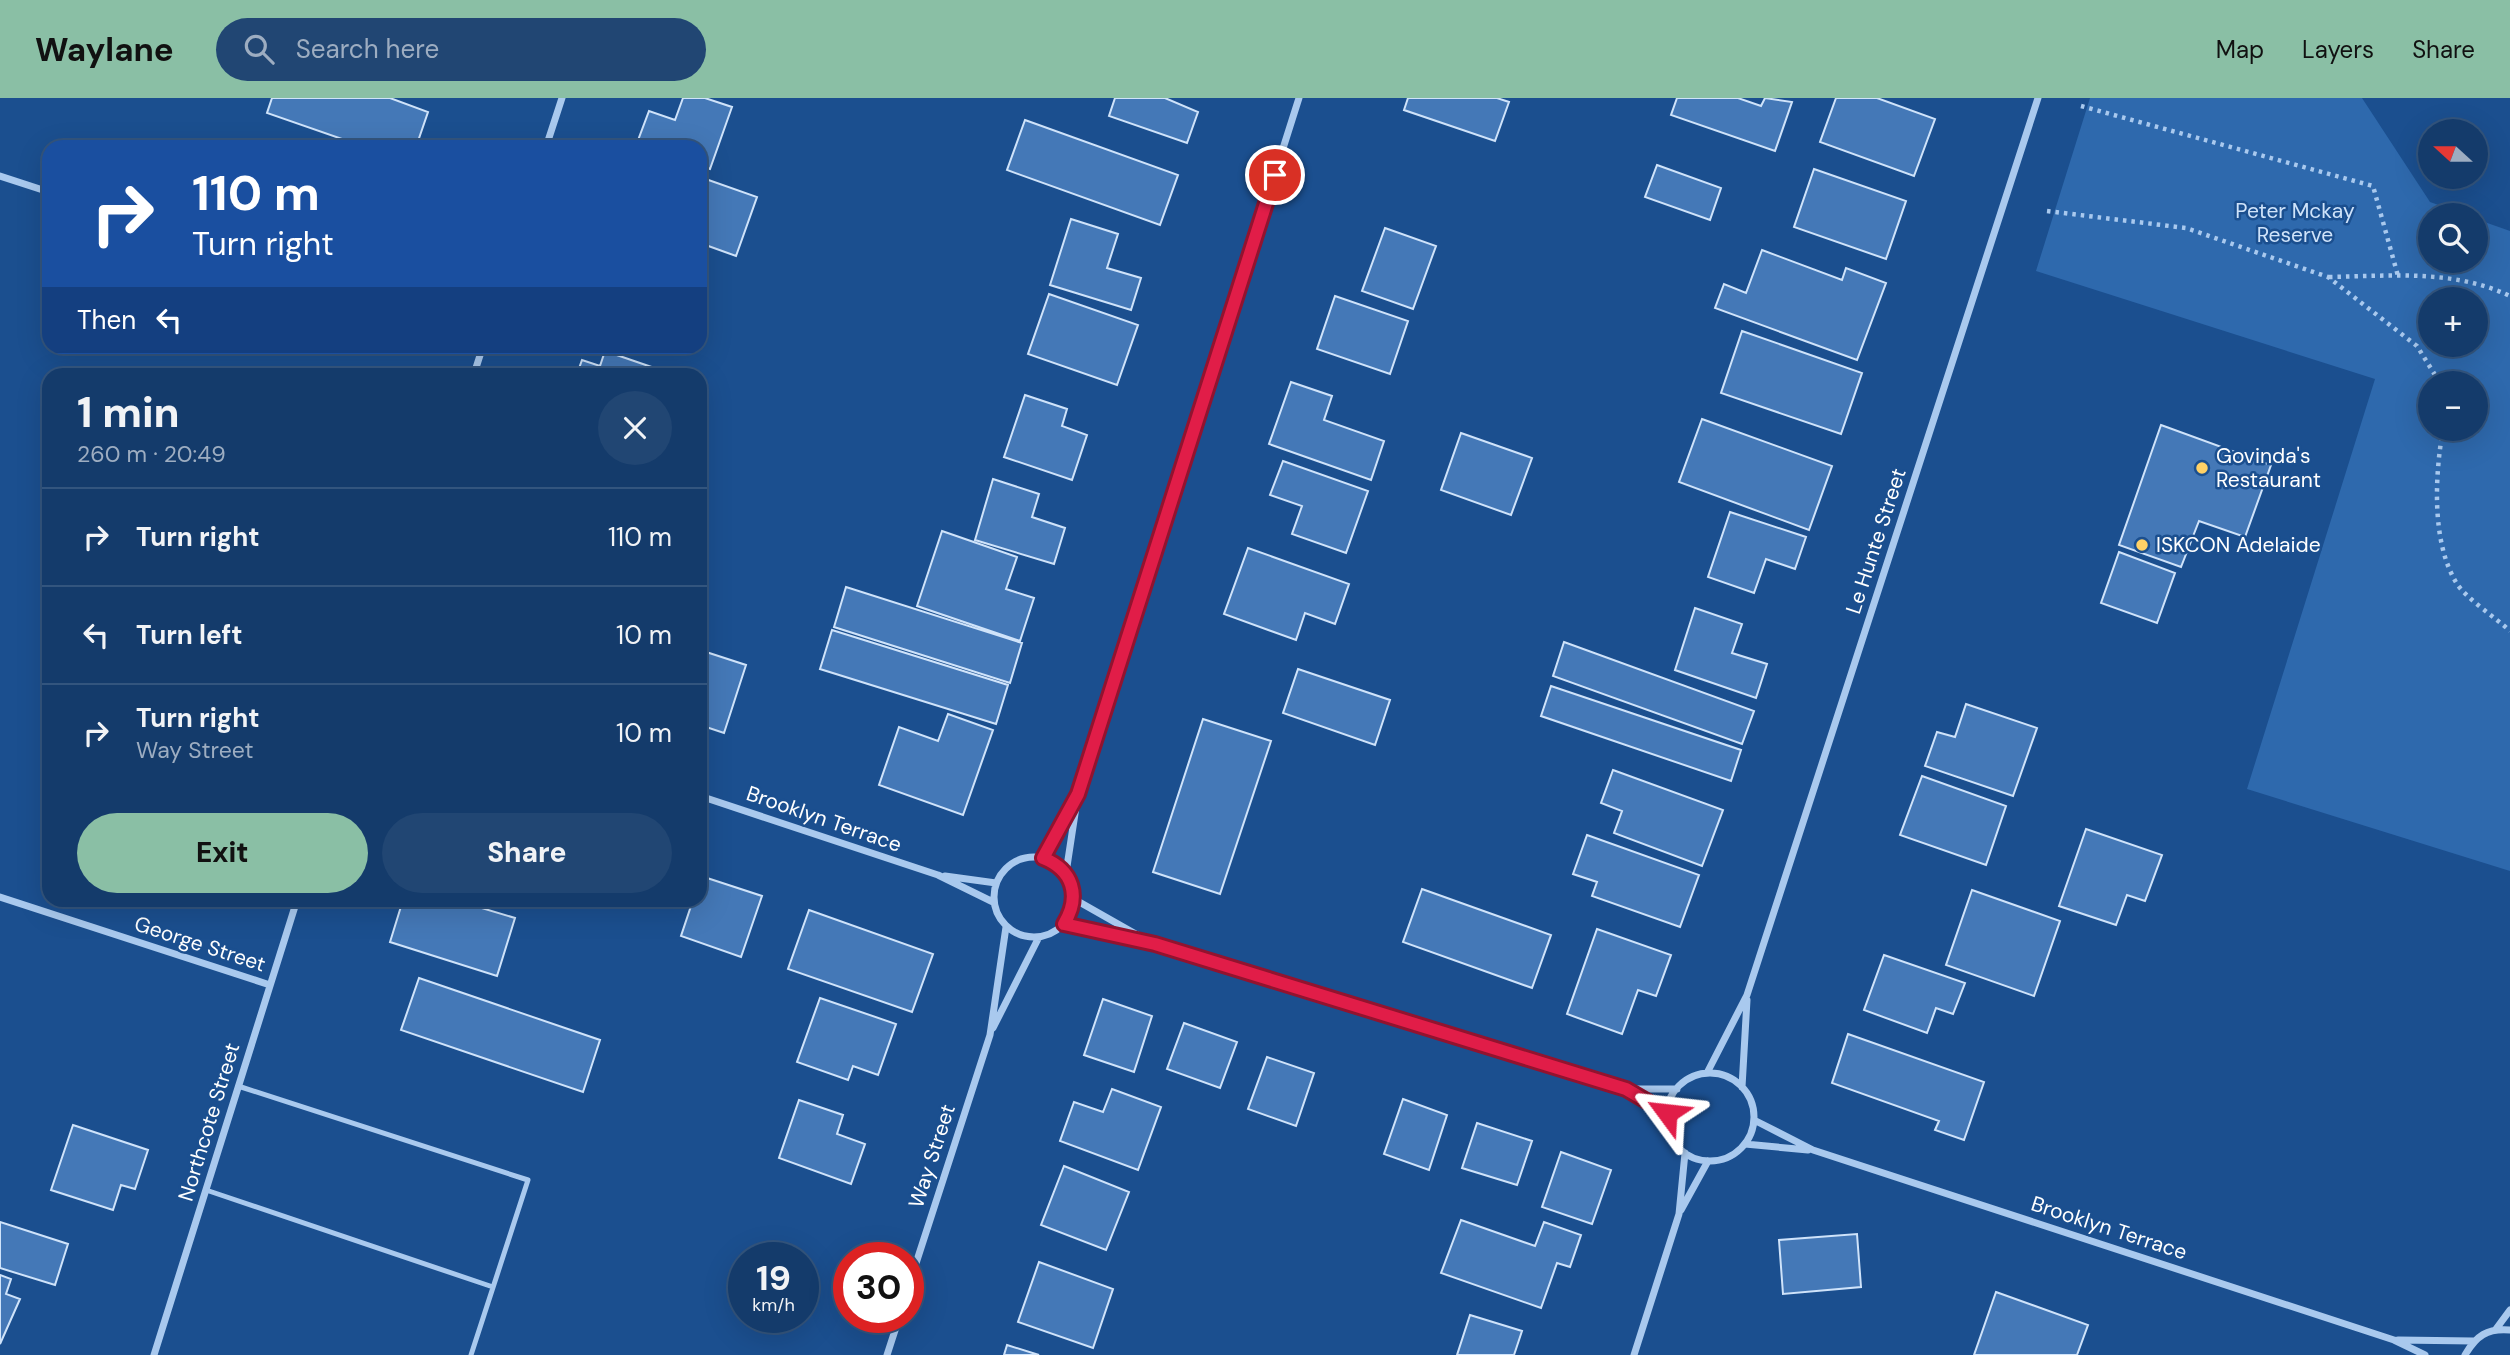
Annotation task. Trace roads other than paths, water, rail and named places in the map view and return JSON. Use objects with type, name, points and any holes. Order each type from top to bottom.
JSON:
[{"type":"street","points":[[548,140],[562,98]]},
{"type":"street","points":[[1066,873],[1078,794],[1299,98]]},
{"type":"street","name":"Le Hunte Street","points":[[1707,1073],[1748,995],[2038,98]]},
{"type":"street","points":[[0,176],[42,190]]},
{"type":"street","points":[[1043,858],[1078,794]]},
{"type":"street","name":"Brooklyn Terrace","points":[[707,798],[938,876],[993,902]]},
{"type":"street","points":[[1027,857],[1043,858],[1056,863],[1066,873],[1073,885],[1074,899],[1064,924],[1040,937],[1025,937],[1006,927],[993,902],[996,883],[1003,871],[1014,862],[1027,857]]},
{"type":"street","name":"Brooklyn Terrace","points":[[938,876],[996,883]]},
{"type":"street","name":"George Street","points":[[0,897],[270,985]]},
{"type":"street","points":[[1074,899],[1155,944]]},
{"type":"street","name":"Northcote Street","points":[[154,1355],[295,907]]},
{"type":"street","points":[[1064,924],[1155,944],[1626,1089],[1667,1113]]},
{"type":"street","name":"Way Street","points":[[990,1035],[1006,927]]},
{"type":"street","name":"Way Street","points":[[923,1242],[990,1035],[1040,937]]},
{"type":"street","name":"Le Hunte Street","points":[[1742,1087],[1748,995]]},
{"type":"street","points":[[1707,1073],[1720,1074],[1742,1087],[1749,1097],[1754,1120],[1745,1144],[1734,1154],[1708,1161],[1685,1153],[1671,1136],[1667,1113],[1677,1089],[1696,1076],[1707,1073]]},
{"type":"street","points":[[1626,1089],[1677,1089]]},
{"type":"street","name":"Brooklyn Terrace","points":[[1754,1120],[1813,1150],[2394,1340],[2425,1355]]},
{"type":"street","name":"Brooklyn Terrace","points":[[1745,1144],[1813,1150]]},
{"type":"street","points":[[1679,1214],[1685,1153]]},
{"type":"street","points":[[1634,1355],[1679,1214],[1708,1161]]},
{"type":"street","points":[[2465,1355],[2473,1341],[2496,1329],[2510,1310]]},
{"type":"street","points":[[2496,1329],[2510,1330]]},
{"type":"street","points":[[887,1355],[894,1333]]},
{"type":"street","name":"Brooklyn Terrace","points":[[2394,1340],[2473,1341]]},
{"type":"lane","points":[[238,1086],[528,1180],[471,1355]]},
{"type":"lane","points":[[206,1190],[493,1287]]},
{"type":"place","name":"Govinda's Restaurant","points":[[2202,468]]},
{"type":"place","name":"ISKCON Adelaide","points":[[2142,545]]},
{"type":"park label","name":"Peter Mckay Reserve","points":[[2295,223]]}]
